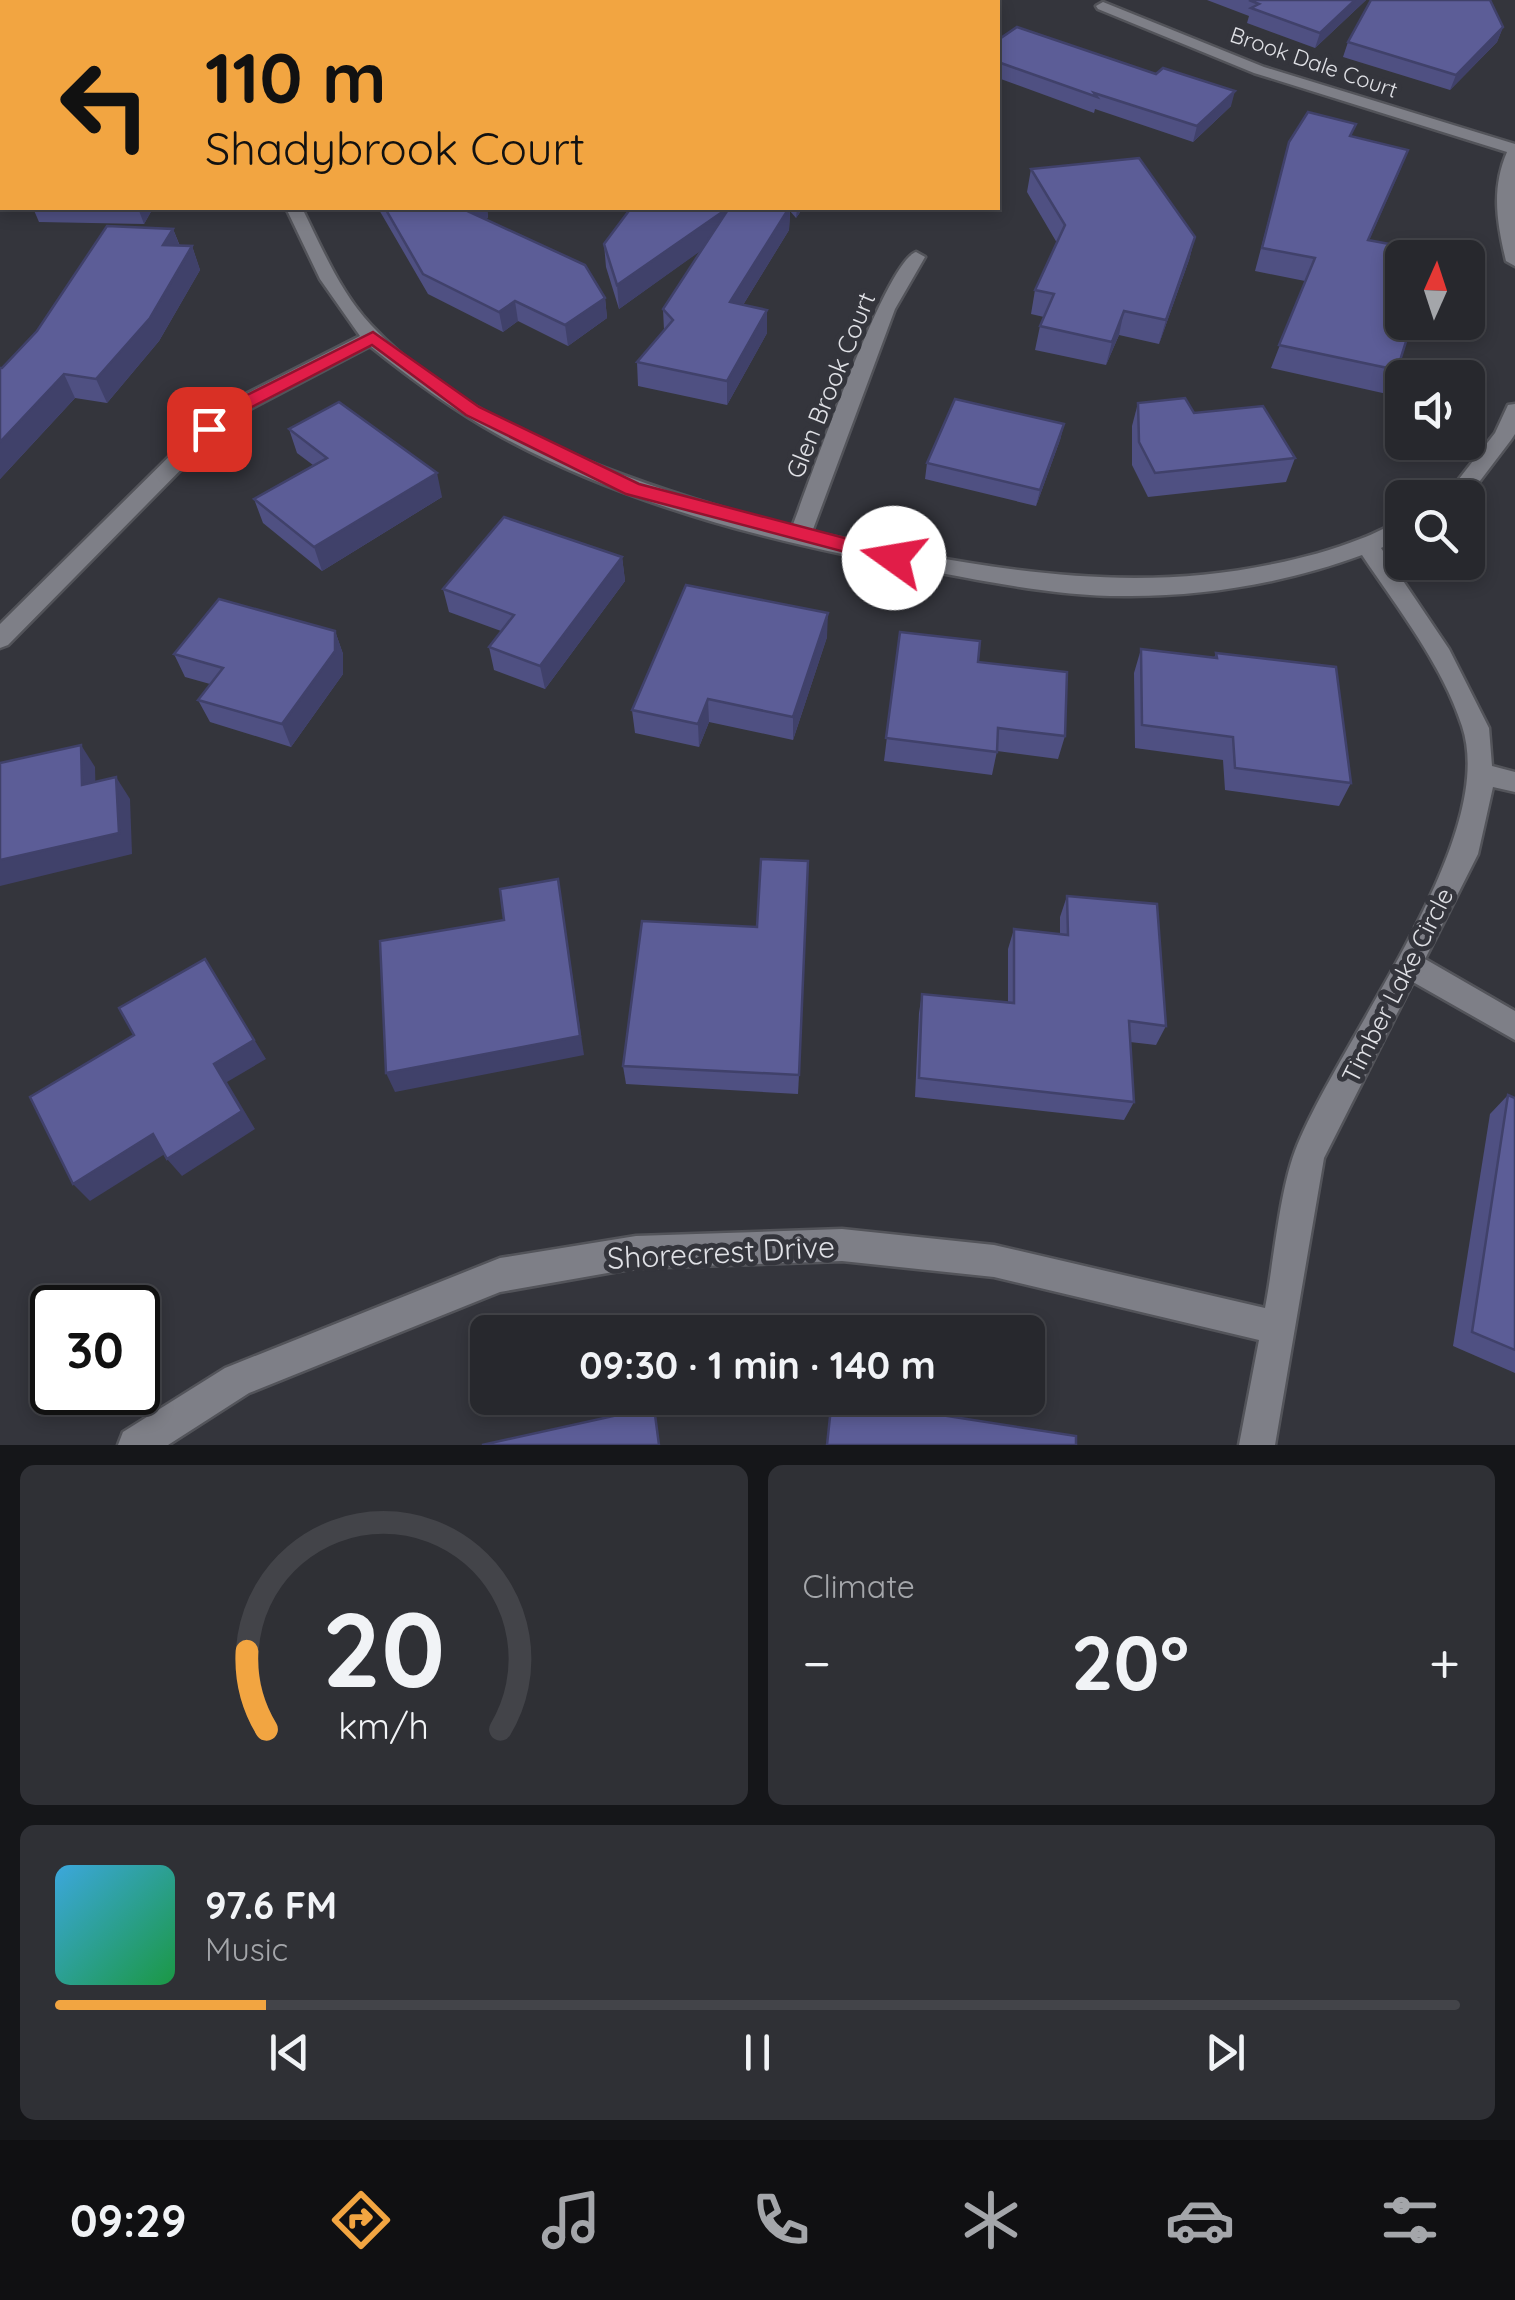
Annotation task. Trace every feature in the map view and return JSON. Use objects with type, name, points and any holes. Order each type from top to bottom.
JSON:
[{"type":"street","name":"Brook Dale Court","points":[[1103,6],[1260,70],[1515,151]]},
{"type":"street","points":[[1515,151],[1504,175],[1503,207],[1515,261]]},
{"type":"street","points":[[295,210],[337,294],[373,337],[472,411],[633,489],[894,558],[1027,580],[1132,588],[1246,576],[1368,547],[1385,538]]},
{"type":"street","name":"Glen Brook Court","points":[[800,535],[886,310],[916,257]]},
{"type":"street","points":[[0,639],[209,429],[244,404],[373,337]]},
{"type":"street","points":[[1469,480],[1504,435],[1515,410]]},
{"type":"street","name":"Timber Lake Circle","points":[[1257,1445],[1309,1155],[1465,854],[1480,774],[1476,728],[1437,648],[1368,547]]},
{"type":"street","points":[[1480,774],[1515,782]]},
{"type":"street","points":[[1408,964],[1515,1026]]},
{"type":"street","name":"Shorecrest Drive","points":[[136,1445],[237,1380],[500,1275],[636,1252],[842,1245],[994,1261],[1278,1328]]},
{"type":"building","points":[[1249,0],[1355,0],[1320,33],[1251,8],[1259,4]]},
{"type":"building","points":[[1371,0],[1490,0],[1503,27],[1456,75],[1348,42]]},
{"type":"building","points":[[1017,27],[1156,74],[1163,68],[1235,91],[1197,126],[1000,63],[1000,39]]},
{"type":"building","points":[[1308,112],[1356,124],[1350,136],[1408,150],[1368,240],[1385,243],[1385,340],[1407,340],[1400,360],[1385,360],[1385,367],[1279,345],[1315,258],[1262,248],[1289,142]]},
{"type":"building","points":[[1139,158],[1195,237],[1166,320],[1124,311],[1112,342],[1040,326],[1054,294],[1035,290],[1065,225],[1031,169]]},
{"type":"building","points":[[386,210],[465,210],[585,265],[605,298],[565,325],[515,301],[499,312],[423,274]]},
{"type":"building","points":[[630,210],[725,210],[617,285],[604,244]]},
{"type":"building","points":[[728,210],[788,210],[730,302],[767,310],[727,381],[637,362],[673,320],[663,309]]},
{"type":"building","points":[[107,226],[173,229],[163,245],[192,246],[150,318],[96,379],[64,374],[0,442],[0,368],[37,331]]},
{"type":"building","points":[[1185,398],[1194,413],[1263,406],[1295,458],[1155,473],[1139,442],[1138,403]]},
{"type":"building","points":[[955,399],[1064,424],[1040,490],[927,463]]},
{"type":"building","points":[[339,402],[437,473],[314,547],[254,499],[327,458],[289,429]]},
{"type":"building","points":[[504,517],[622,557],[540,666],[489,647],[514,615],[443,589]]},
{"type":"building","points":[[686,585],[828,613],[793,717],[708,699],[698,724],[632,710]]},
{"type":"building","points":[[219,599],[335,631],[335,651],[282,724],[198,700],[223,668],[174,654]]},
{"type":"building","points":[[900,632],[980,641],[978,662],[1067,672],[1065,736],[998,728],[997,752],[886,738]]},
{"type":"building","points":[[1141,649],[1336,667],[1351,783],[1235,768],[1233,737],[1142,725]]},
{"type":"building","points":[[81,745],[82,785],[116,777],[119,833],[0,860],[0,763]]},
{"type":"building","points":[[761,859],[808,861],[799,1075],[623,1066],[642,921],[757,927]]},
{"type":"building","points":[[558,879],[580,1036],[386,1073],[380,941],[504,920],[500,889]]},
{"type":"building","points":[[1067,896],[1157,904],[1166,1026],[1129,1021],[1134,1102],[919,1078],[922,994],[1014,1003],[1014,929],[1068,935]]},
{"type":"building","points":[[205,959],[254,1040],[214,1064],[242,1111],[167,1159],[153,1134],[73,1184],[30,1097],[134,1035],[119,1008]]},
{"type":"building","points":[[1508,1095],[1515,1098],[1515,1350],[1472,1332]]},
{"type":"building","points":[[618,1415],[655,1415],[659,1445],[482,1445]]},
{"type":"building","points":[[830,1415],[941,1415],[1076,1436],[1076,1445],[827,1445]]},
{"type":"route","points":[[209,429],[244,404],[373,337],[472,411],[633,489],[894,558]]}]
